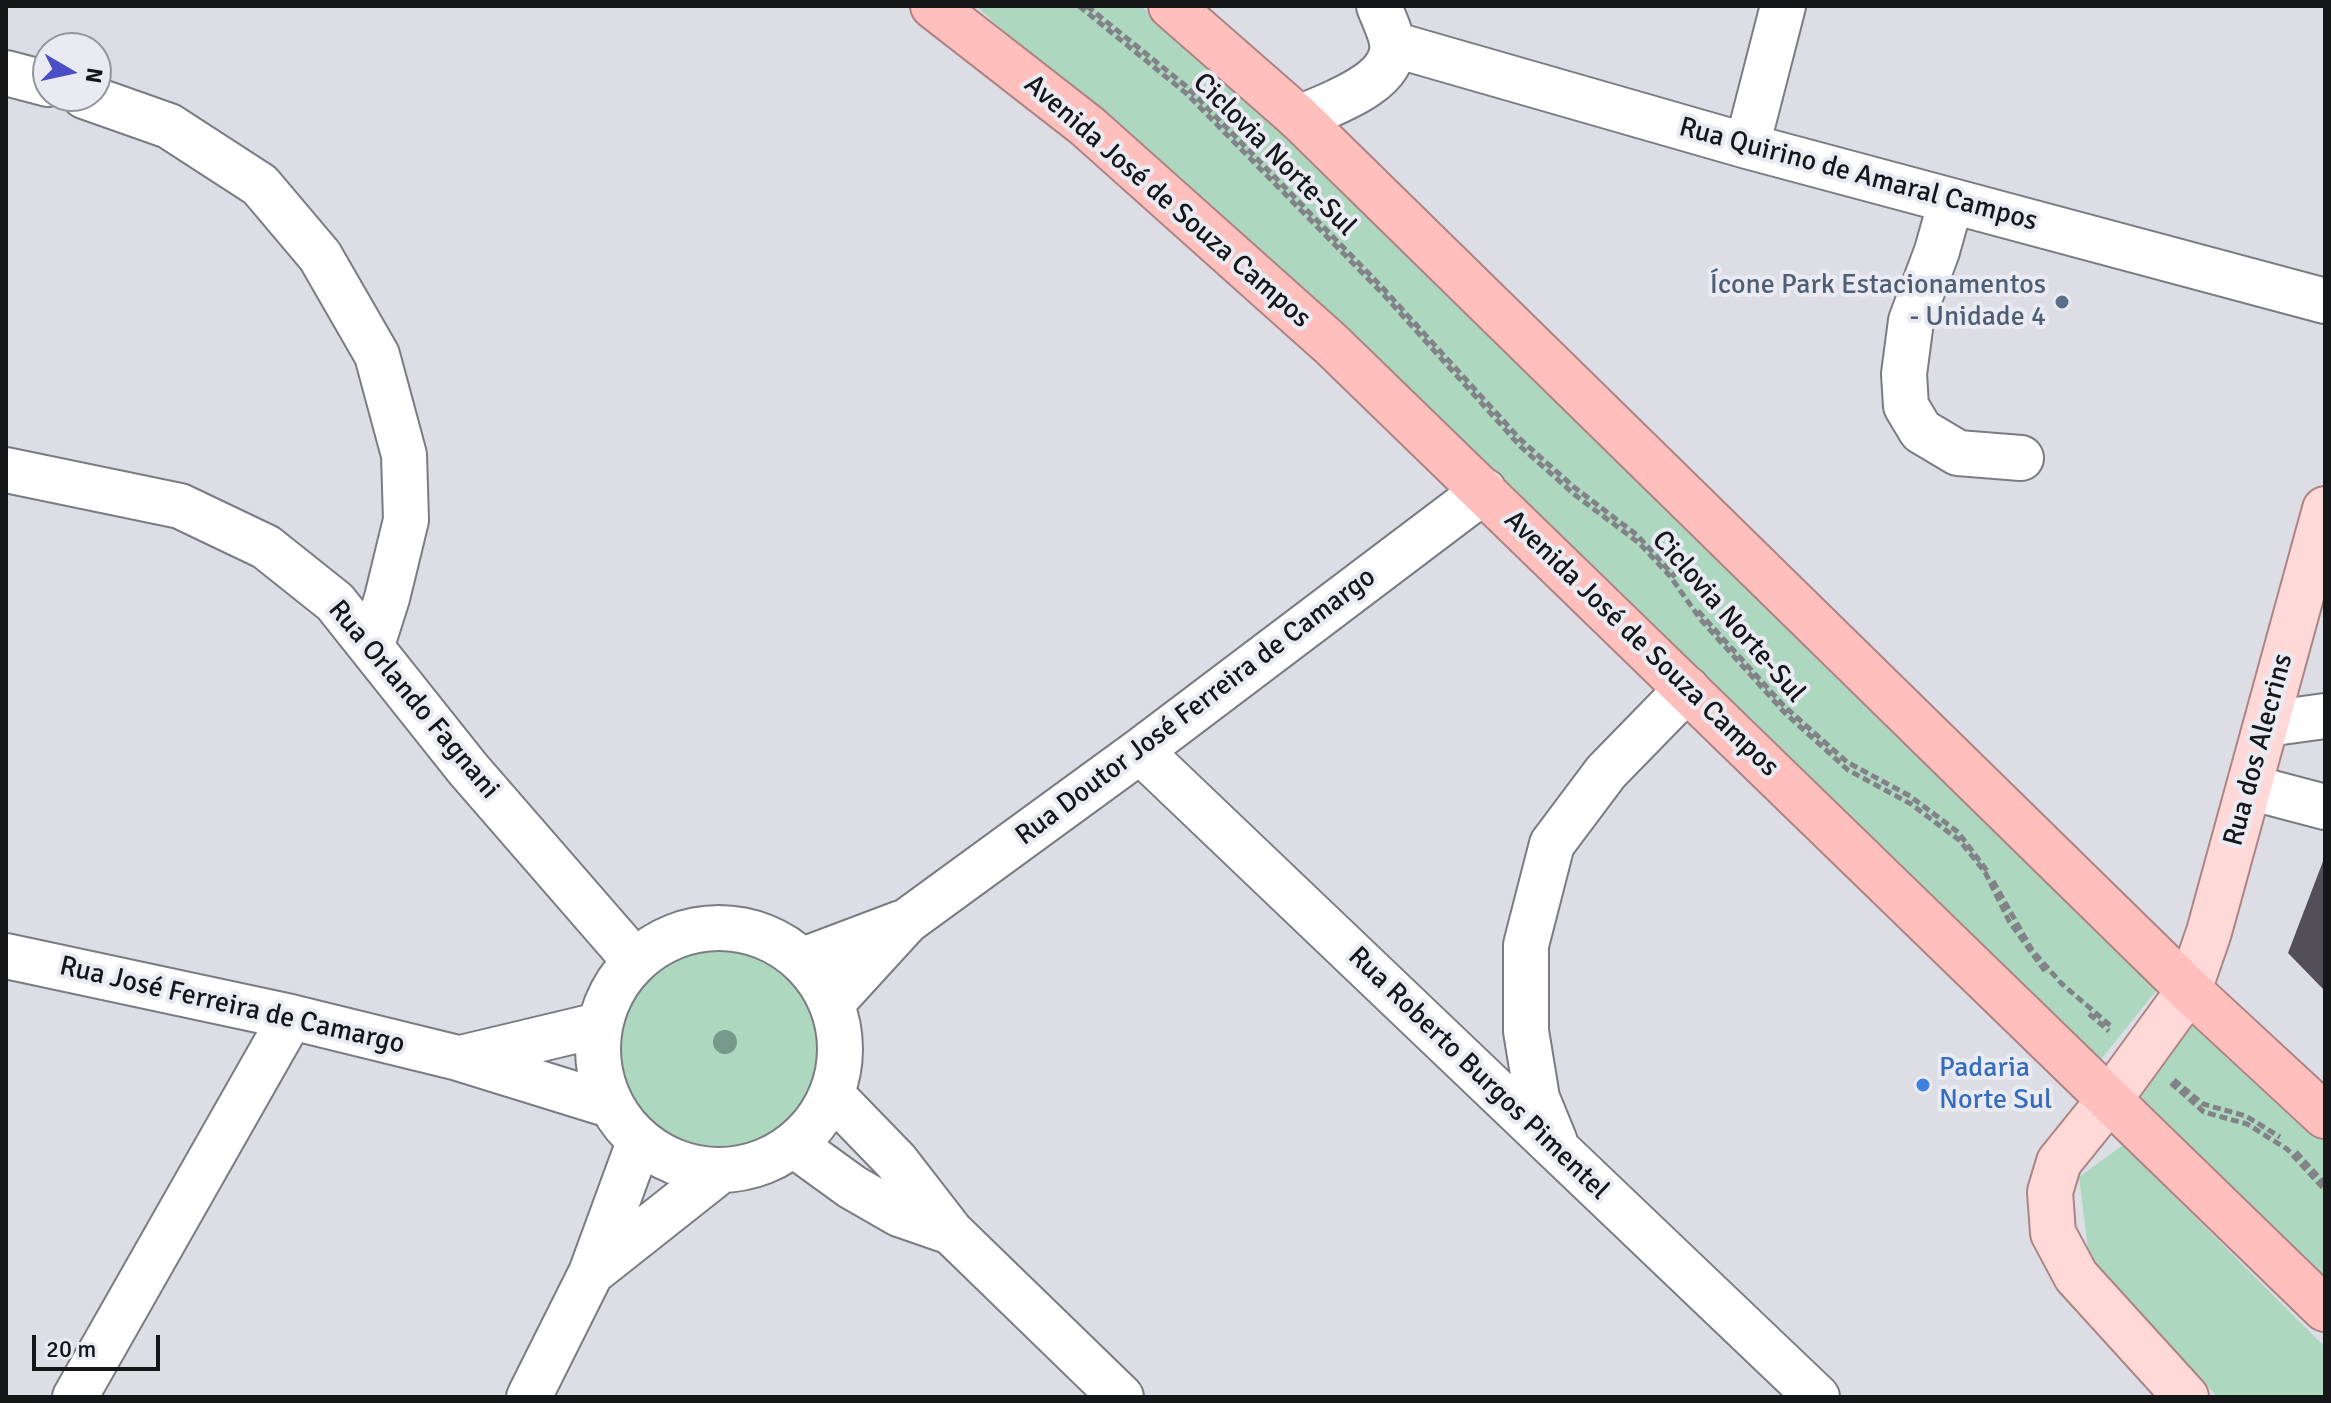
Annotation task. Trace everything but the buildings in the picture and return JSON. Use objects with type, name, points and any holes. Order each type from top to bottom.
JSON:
[{"type":"highway","name":"Avenida José de Souza Campos","points":[[933,6],[1098,135],[1331,344],[2325,1309]]},
{"type":"highway","points":[[1171,6],[1299,118],[2189,990],[2325,1116]]},
{"type":"main road","name":"Rua dos Alecrins","points":[[2186,1397],[2076,1276],[2053,1233],[2050,1192],[2059,1162],[2109,1100],[2189,990],[2209,932],[2325,509]]},
{"type":"street","points":[[1747,146],[1783,6]]},
{"type":"street","points":[[1299,118],[1370,84],[1387,67],[1386,25]]},
{"type":"street","name":"Rua Quirino de Amaral Campos","points":[[1386,25],[1747,146],[2325,301]]},
{"type":"street","points":[[6,73],[32,80]]},
{"type":"street","points":[[112,106],[169,126],[260,185],[320,256],[377,355],[404,455],[406,520],[372,645]]},
{"type":"street","points":[[1951,201],[1911,321],[1904,374],[1906,406],[1921,431],[1958,453],[2021,458]]},
{"type":"street","name":"Rua Orlando Fagnani","points":[[6,470],[180,506],[266,547],[335,602],[468,769],[634,960]]},
{"type":"street","name":"Rua Doutor José Ferreira de Camargo","points":[[832,1003],[907,921],[1140,751],[1484,491]]},
{"type":"street","points":[[1559,1151],[1537,1098],[1526,1031],[1526,945],[1552,844],[1606,772],[1687,689]]},
{"type":"street","points":[[2267,724],[2325,716]]},
{"type":"street","name":"Rua Roberto Burgos Pimentel","points":[[1140,751],[1817,1397]]},
{"type":"street","points":[[2249,787],[2325,807]]},
{"type":"street","name":"Rua Doutor José Ferreira de Camargo","points":[[803,960],[907,921]]},
{"type":"street","points":[[700,927],[737,927],[773,939],[803,960],[832,1003],[840,1033],[840,1065],[832,1095],[816,1122],[794,1145],[759,1164],[720,1171],[676,1164],[639,1142],[610,1105],[600,1079],[596,1052],[599,1025],[611,990],[634,960],[665,939],[700,927]]},
{"type":"street","name":"Rua José Ferreira de Camargo","points":[[6,956],[291,1017],[458,1058],[610,1105]]},
{"type":"street","points":[[75,1397],[291,1017]]},
{"type":"street","name":"Rua José Ferreira de Camargo","points":[[458,1058],[599,1025]]},
{"type":"street","points":[[832,1095],[896,1161],[951,1232],[1121,1397]]},
{"type":"street","points":[[529,1397],[591,1273],[639,1142]]},
{"type":"street","points":[[794,1145],[852,1187],[887,1207],[951,1232]]},
{"type":"street","points":[[591,1273],[720,1171]]},
{"type":"path","name":"Ciclovia Norte-Sul","points":[[1079,6],[1187,94],[1383,294],[1521,447],[1575,495],[1639,543],[1670,576],[1701,620],[1785,713],[1848,770],[1911,804],[1959,840],[1985,872],[2009,921],[2033,957],[2063,992],[2142,1055],[2204,1112],[2247,1124],[2287,1149],[2325,1190]]},
{"type":"path","points":[[1087,6],[1186,86],[1381,286],[1520,439],[1574,487],[1637,535],[1669,568],[1699,613],[1783,705],[1847,762],[1910,796],[1958,832],[1984,864],[2032,950],[2062,984],[2203,1104],[2246,1116],[2285,1141],[2325,1184]]},
{"type":"green space","points":[[976,6],[1140,6],[1193,43],[2160,986],[2099,1062],[1443,424]]},
{"type":"green space","points":[[718,949],[756,957],[789,978],[810,1011],[818,1049],[810,1087],[789,1120],[756,1141],[718,1149],[680,1141],[647,1120],[626,1087],[618,1049],[626,1011],[647,978],[680,957]]},
{"type":"green space","points":[[2195,1015],[2325,1138],[2325,1282],[2137,1097]]},
{"type":"green space","points":[[2123,1145],[2325,1347],[2325,1397],[2218,1397],[2090,1265],[2079,1177]]},
{"type":"place","name":"Ícone Park Estacionamentos - Unidade 4","points":[[2062,302]]},
{"type":"place","name":"Padaria Norte Sul","points":[[1923,1085]]}]
